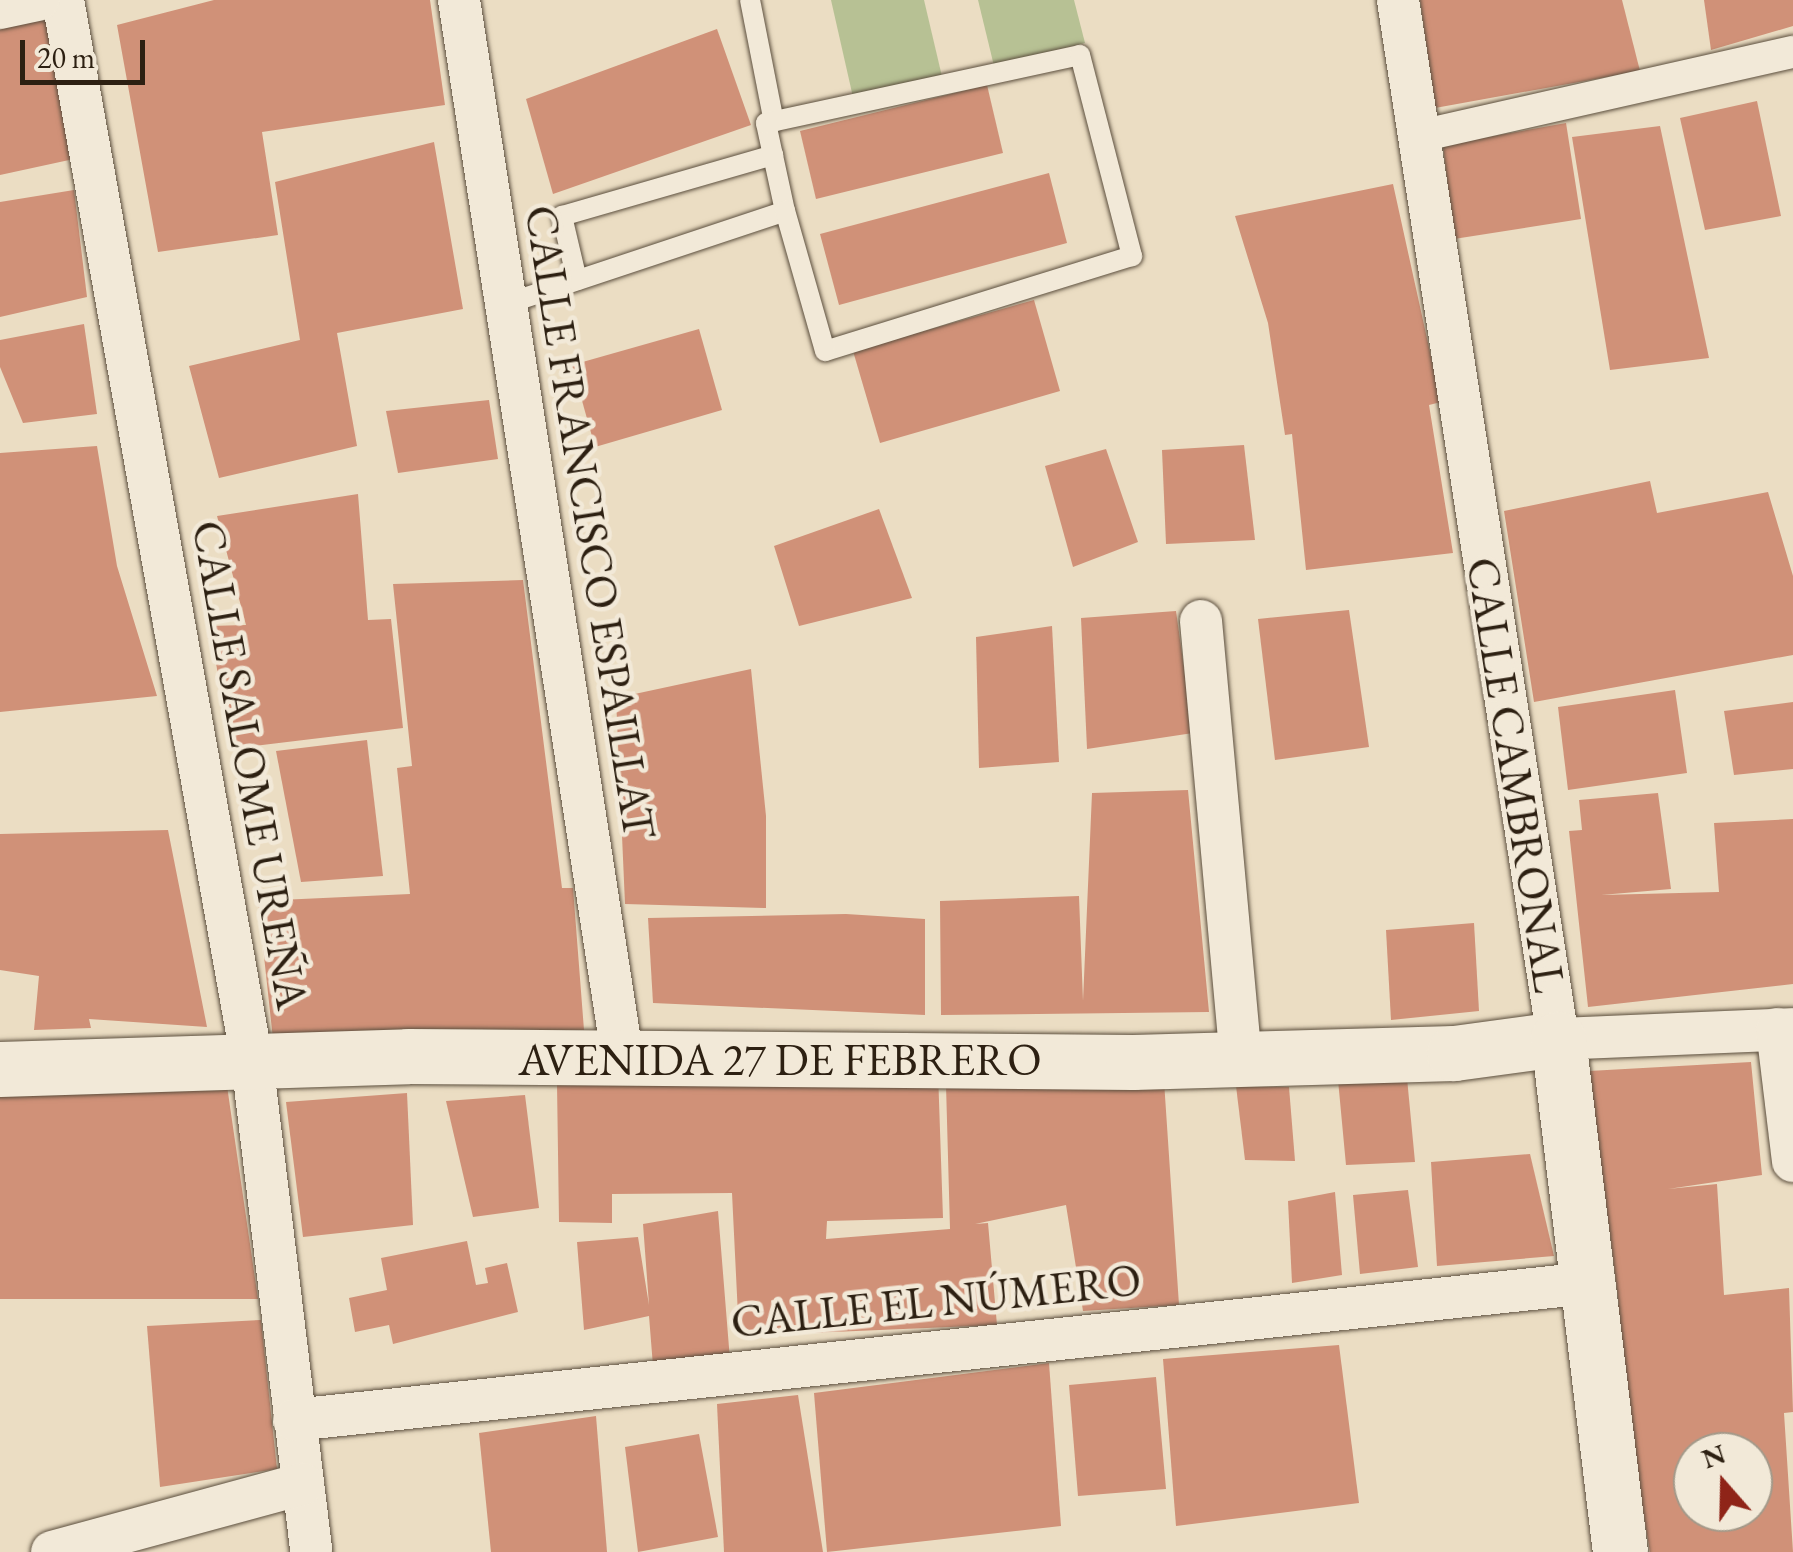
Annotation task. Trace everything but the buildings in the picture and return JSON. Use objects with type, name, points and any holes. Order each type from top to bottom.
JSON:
[{"type":"main road","name":"AVENIDA 27 DE FEBRERO","points":[[0,1069],[252,1061],[1241,1059],[1454,1053],[1558,1039]]},
{"type":"main road","name":"CALLE CAMBRONAL","points":[[1558,1039],[1620,1552]]},
{"type":"street","points":[[0,8],[38,0]]},
{"type":"street","name":"CALLE SALOME UREÑA","points":[[63,0],[252,1061],[311,1552]]},
{"type":"street","name":"CALLE FRANCISCO ESPAILLAT","points":[[460,0],[623,1060]]},
{"type":"street","name":"CALLE CAMBRONAL","points":[[1398,0],[1415,137],[1558,1039]]},
{"type":"street","points":[[1415,137],[1793,52]]},
{"type":"street","points":[[1201,621],[1241,1059]]},
{"type":"street","points":[[1558,1039],[1785,1029],[1793,1161]]},
{"type":"street","name":"CALLE EL NÚMERO","points":[[294,1420],[1588,1283]]},
{"type":"street","points":[[52,1552],[302,1484]]},
{"type":"lane","points":[[750,0],[774,122]]},
{"type":"lane","points":[[1080,55],[1132,256],[825,352],[773,155],[766,123],[1080,55]]},
{"type":"lane","points":[[577,280],[562,216],[773,155]]},
{"type":"lane","points":[[506,304],[785,211]]},
{"type":"green space","points":[[831,0],[924,0],[944,85],[855,106]]},
{"type":"green space","points":[[978,0],[1074,0],[1085,43],[994,66]]}]
